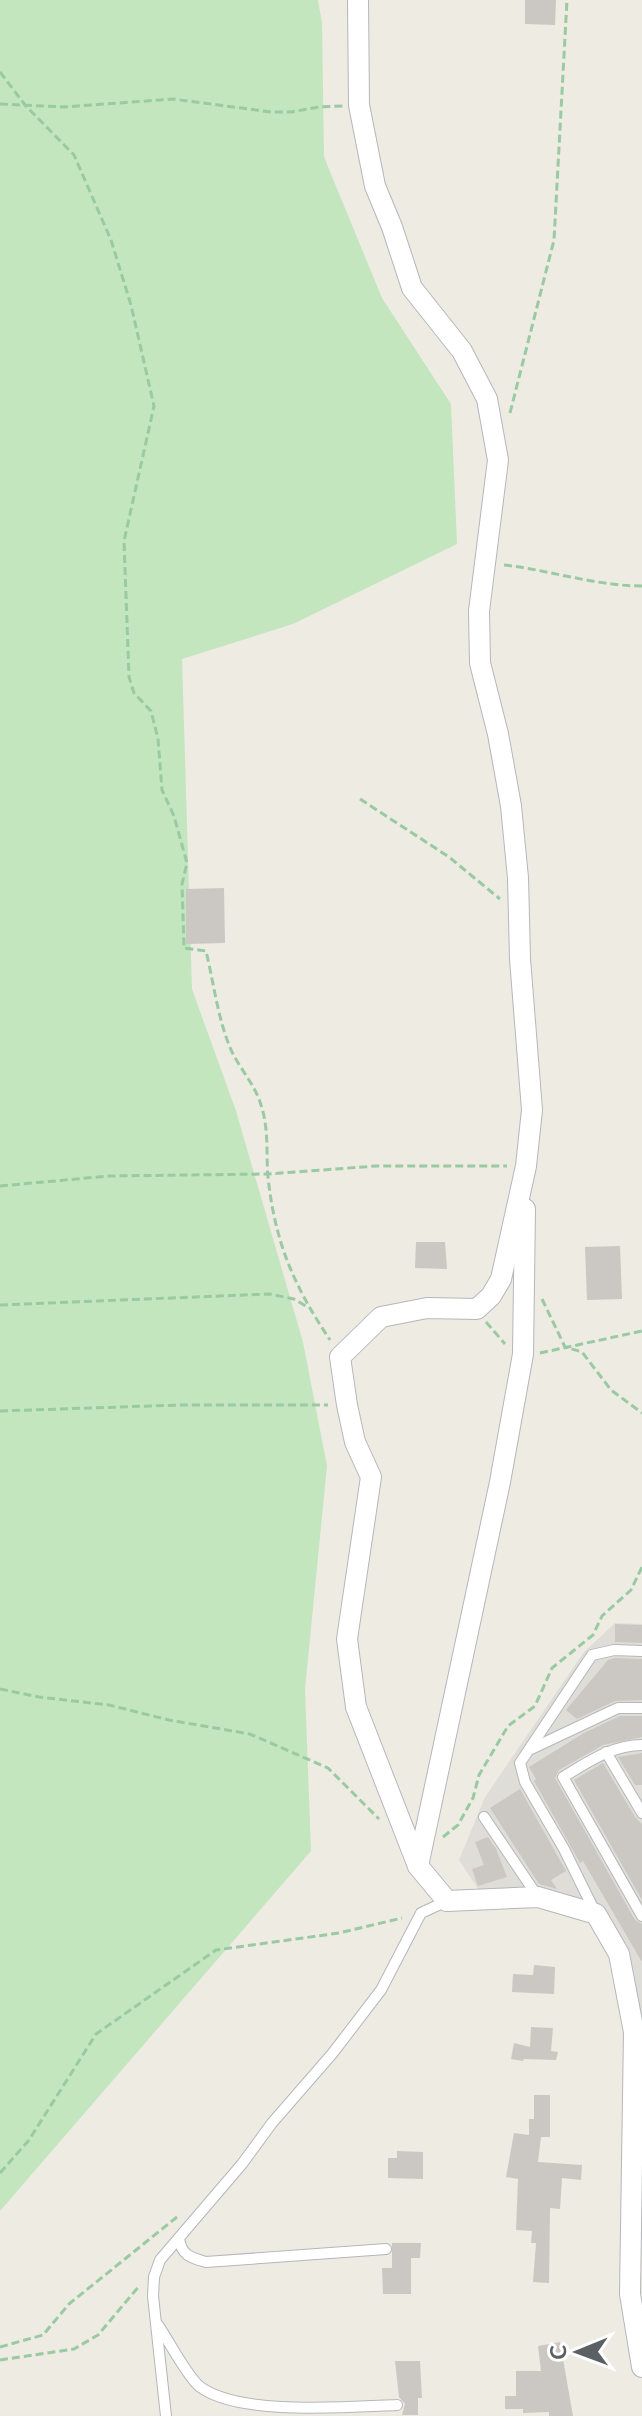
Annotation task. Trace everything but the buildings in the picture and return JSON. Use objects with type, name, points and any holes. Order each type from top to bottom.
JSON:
[{"type":"street","points":[[358,0],[359,105],[375,186],[412,288],[462,351],[487,399],[498,460],[479,611],[480,663],[498,734],[511,806],[532,1110],[526,1166],[523,1354],[500,1482],[418,1866]]},
{"type":"street","points":[[526,1166],[501,1279],[491,1296],[477,1309],[427,1308],[381,1317],[340,1357],[355,1442],[371,1477],[347,1639],[356,1707],[418,1866],[447,1901],[538,1897],[596,1914],[619,1954],[634,2032],[630,2294],[642,2367]]},
{"type":"lane","points":[[596,1914],[564,1849],[525,1782],[520,1763],[592,1655],[614,1650],[642,1651]]},
{"type":"lane","points":[[529,1750],[618,1708],[642,1708]]},
{"type":"lane","points":[[642,1745],[629,1745],[606,1752],[563,1777],[642,1916]]},
{"type":"lane","points":[[606,1752],[637,1796],[642,1813]]},
{"type":"lane","points":[[484,1817],[538,1897]]},
{"type":"lane","points":[[166,2416],[154,2277],[160,2260],[242,2164],[381,1990],[421,1913],[447,1901]]},
{"type":"lane","points":[[179,2238],[180,2248],[189,2258],[206,2262],[386,2249]]},
{"type":"lane","points":[[157,2323],[199,2386],[228,2405],[257,2410],[397,2405]]},
{"type":"path","points":[[509,416],[554,240],[567,0]]},
{"type":"path","points":[[0,72],[25,105],[74,155],[111,240],[131,305],[154,406],[124,541],[129,677],[134,693],[151,711],[158,739],[162,790],[174,816],[187,863],[182,884],[184,948],[206,951],[232,1051],[253,1084],[262,1107],[268,1143],[268,1174],[280,1237],[293,1280],[340,1357]]},
{"type":"path","points":[[0,104],[64,107],[173,99],[271,112],[359,105]]},
{"type":"path","points":[[484,563],[539,569],[623,586],[642,586]]},
{"type":"path","points":[[360,799],[449,857],[519,914]]},
{"type":"path","points":[[0,1186],[109,1176],[268,1174],[376,1166],[526,1166]]},
{"type":"path","points":[[524,1272],[532,1276],[565,1347],[582,1352],[611,1390],[642,1413]]},
{"type":"path","points":[[0,1305],[269,1294],[294,1299],[309,1309]]},
{"type":"path","points":[[477,1309],[514,1353],[534,1355],[642,1331]]},
{"type":"path","points":[[0,1411],[180,1405],[347,1405]]},
{"type":"path","points":[[442,1838],[458,1825],[473,1798],[479,1775],[508,1726],[535,1706],[552,1668],[593,1635],[602,1616],[631,1590],[642,1567]]},
{"type":"path","points":[[0,1689],[109,1705],[169,1720],[250,1734],[328,1768],[379,1819]]},
{"type":"path","points":[[0,2173],[29,2140],[96,2034],[216,1950],[339,1933],[421,1913]]},
{"type":"path","points":[[0,2347],[43,2335],[69,2304],[186,2210]]},
{"type":"path","points":[[0,2360],[74,2349],[98,2335],[160,2260]]},
{"type":"shaded area","points":[[615,1623],[642,1624],[642,2023],[600,1907],[480,1892],[459,1860],[485,1797],[584,1652]]},
{"type":"green space","points":[[0,0],[318,0],[322,23],[324,157],[382,298],[451,404],[457,544],[293,624],[182,659],[192,989],[236,1111],[303,1342],[327,1466],[305,1689],[311,1851],[0,2211]]}]
